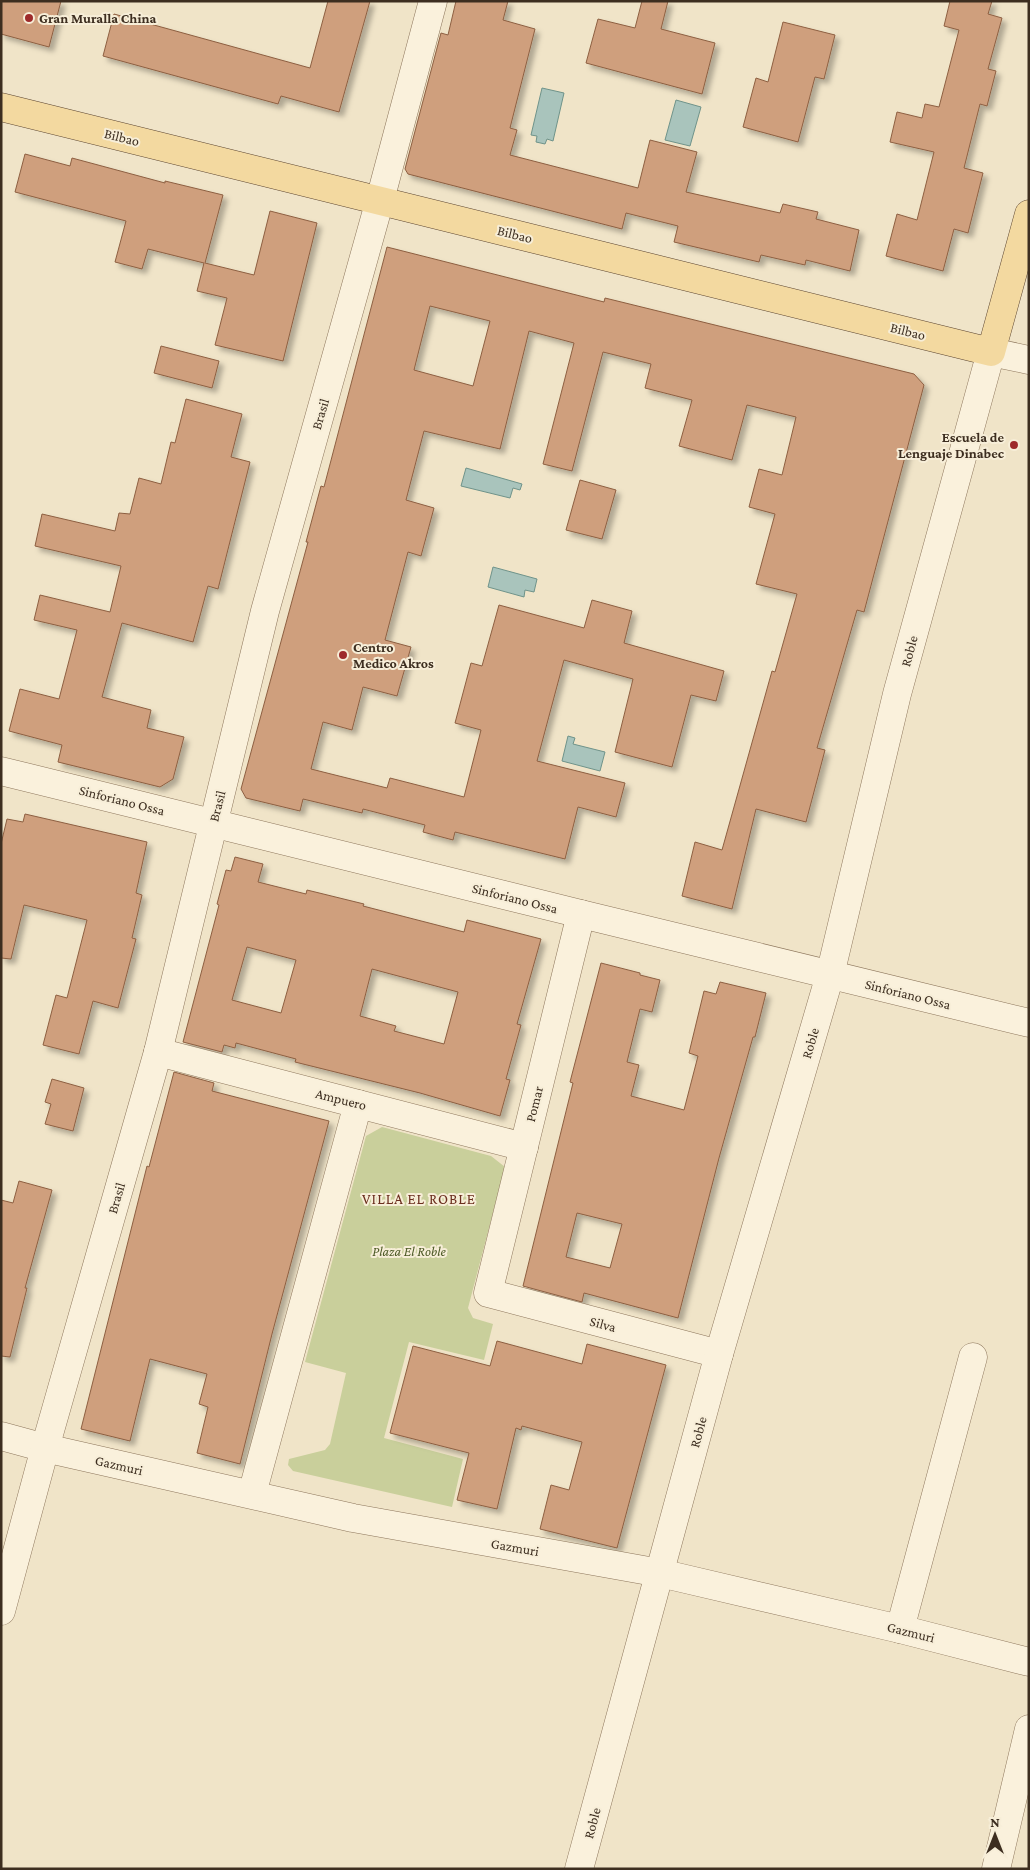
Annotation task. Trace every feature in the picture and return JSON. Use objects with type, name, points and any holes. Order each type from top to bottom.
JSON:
[{"type":"main road","name":"Bilbao","points":[[1,107],[992,352]]},
{"type":"main road","name":"Roble","points":[[992,352],[1029,214]]},
{"type":"street","name":"Brasil","points":[[1,1611],[45,1448],[158,1052],[265,612],[380,200],[433,1]]},
{"type":"street","name":"Bilbao","points":[[992,352],[1029,360]]},
{"type":"street","name":"Roble","points":[[579,1869],[719,1354],[830,975],[897,694],[992,352]]},
{"type":"street","name":"Sinforiano Ossa","points":[[1,771],[1029,1023]]},
{"type":"street","name":"Pomar","points":[[488,1293],[581,914]]},
{"type":"street","name":"Ampuero","points":[[158,1052],[524,1146]]},
{"type":"street","points":[[252,1494],[358,1104]]},
{"type":"street","name":"Silva","points":[[488,1293],[719,1354]]},
{"type":"street","points":[[900,1630],[974,1357]]},
{"type":"street","name":"Gazmuri","points":[[1,1436],[45,1448],[353,1518],[660,1573],[1029,1662]]},
{"type":"street","points":[[996,1869],[1029,1729]]},
{"type":"green space","name":"Plaza El Roble","points":[[382,1127],[491,1156],[505,1167],[468,1308],[473,1318],[493,1324],[484,1360],[409,1342],[384,1438],[463,1459],[452,1507],[293,1471],[288,1465],[289,1459],[325,1450],[330,1444],[346,1373],[305,1362],[366,1136]]},
{"type":"water","points":[[542,88],[564,93],[553,141],[547,139],[545,144],[536,142],[537,136],[531,135]]},
{"type":"water","points":[[676,100],[701,107],[690,146],[665,140]]},
{"type":"water","points":[[466,468],[522,484],[520,490],[513,488],[510,498],[461,486]]},
{"type":"water","points":[[493,567],[537,579],[534,592],[525,590],[524,597],[488,587]]},
{"type":"water","points":[[568,736],[575,738],[573,744],[605,752],[600,771],[562,761]]},
{"type":"building","name":"Gran Muralla China","points":[[1,1],[61,1],[49,47],[1,34]]},
{"type":"building","points":[[328,1],[370,1],[339,112],[281,96],[278,104],[103,56],[114,14],[310,68]]},
{"type":"building","points":[[456,1],[508,1],[503,20],[535,29],[510,128],[517,130],[510,155],[638,188],[650,140],[697,152],[686,192],[780,213],[783,204],[818,212],[816,219],[859,230],[850,271],[806,260],[805,265],[761,255],[759,262],[674,242],[678,226],[626,213],[622,229],[408,174],[405,169],[441,33],[448,35]]},
{"type":"building","points":[[642,1],[668,1],[661,29],[715,43],[702,94],[586,63],[598,19],[635,28]]},
{"type":"building","points":[[950,1],[992,1],[988,14],[1002,18],[988,69],[996,71],[987,106],[980,104],[964,168],[983,173],[968,233],[954,229],[943,271],[886,256],[897,214],[917,220],[934,152],[890,142],[897,112],[922,118],[925,104],[939,107],[959,30],[944,26]]},
{"type":"building","points":[[783,22],[835,35],[824,79],[815,77],[798,142],[743,127],[756,78],[768,82]]},
{"type":"building","points":[[25,154],[70,166],[72,158],[165,183],[165,181],[223,195],[205,263],[254,275],[270,211],[317,223],[283,361],[215,345],[227,298],[197,291],[204,263],[148,249],[142,269],[115,262],[126,221],[15,192]]},
{"type":"building","points":[[387,247],[604,302],[605,298],[914,374],[924,385],[864,612],[857,610],[817,748],[825,750],[806,822],[756,809],[732,909],[682,896],[695,842],[722,850],[772,671],[775,672],[797,594],[756,584],[775,514],[749,507],[759,469],[782,475],[796,417],[747,405],[732,460],[679,446],[692,400],[645,388],[651,364],[603,352],[572,471],[543,464],[574,343],[529,331],[500,449],[424,431],[406,500],[434,508],[421,556],[408,552],[385,640],[411,647],[397,696],[363,687],[352,730],[323,722],[311,769],[387,788],[390,778],[464,797],[481,730],[455,723],[471,663],[482,666],[499,605],[584,628],[592,600],[632,611],[624,643],[724,671],[716,701],[691,695],[672,767],[615,752],[633,679],[564,660],[537,761],[625,783],[616,817],[578,807],[565,859],[455,832],[453,840],[423,832],[425,825],[363,809],[362,813],[303,799],[300,811],[246,798],[241,789],[308,542],[306,542],[321,486],[324,487]],"holes":[[[430,306],[490,321],[473,386],[414,370]]]},
{"type":"building","points":[[161,346],[219,361],[212,388],[154,373]]},
{"type":"building","points":[[186,399],[242,414],[231,457],[250,462],[218,589],[208,586],[193,642],[122,623],[102,697],[151,710],[147,728],[184,737],[173,779],[160,787],[58,762],[62,745],[9,731],[20,689],[59,699],[77,630],[34,620],[40,595],[110,612],[121,566],[35,546],[42,514],[115,531],[119,513],[130,514],[139,478],[161,484],[171,442],[175,443]]},
{"type":"building","points":[[580,480],[616,490],[602,539],[566,530]]},
{"type":"building","points":[[25,814],[147,842],[136,893],[142,895],[132,938],[136,939],[118,1008],[93,1001],[79,1054],[43,1045],[56,995],[67,998],[87,920],[24,905],[11,959],[1,958],[1,844],[7,819],[23,822]]},
{"type":"building","points":[[235,857],[263,864],[258,882],[306,894],[307,890],[464,932],[467,920],[541,939],[517,1024],[521,1025],[506,1079],[510,1080],[500,1116],[420,1093],[295,1062],[296,1059],[236,1043],[235,1048],[224,1045],[222,1052],[183,1042],[219,905],[217,904],[226,870],[231,871]],"holes":[[[247,947],[296,960],[281,1013],[232,1000]],[[372,969],[458,992],[444,1044],[394,1031],[396,1026],[360,1016]]]},
{"type":"building","points":[[601,963],[660,980],[652,1012],[640,1009],[627,1062],[639,1065],[631,1096],[684,1110],[698,1056],[689,1053],[704,991],[716,994],[720,982],[766,993],[719,1158],[678,1318],[584,1293],[582,1302],[523,1286],[573,1083],[570,1082]],"holes":[[[577,1213],[622,1224],[610,1268],[566,1257]]]},
{"type":"building","points":[[174,1072],[214,1083],[212,1091],[329,1121],[272,1334],[240,1464],[197,1453],[208,1407],[199,1404],[207,1374],[150,1359],[130,1441],[81,1429],[147,1166],[149,1167]]},
{"type":"building","points":[[52,1079],[84,1088],[73,1131],[45,1124],[51,1104],[45,1102]]},
{"type":"building","points":[[19,1181],[52,1190],[25,1288],[27,1288],[10,1357],[1,1356],[1,1200],[13,1203]]},
{"type":"building","points":[[497,1341],[582,1364],[587,1344],[666,1365],[617,1548],[540,1529],[551,1485],[569,1490],[582,1442],[522,1426],[521,1430],[516,1428],[497,1509],[457,1500],[469,1453],[390,1433],[413,1346],[490,1366]]},
{"type":"place","name":"Gran Muralla China","points":[[29,18]]},
{"type":"place","name":"Escuela de Lenguaje Dinabec","points":[[1014,445]]},
{"type":"place","name":"Centro Medico Akros","points":[[343,655]]},
{"type":"district","name":"VILLA EL ROBLE","points":[[419,1199]]}]
